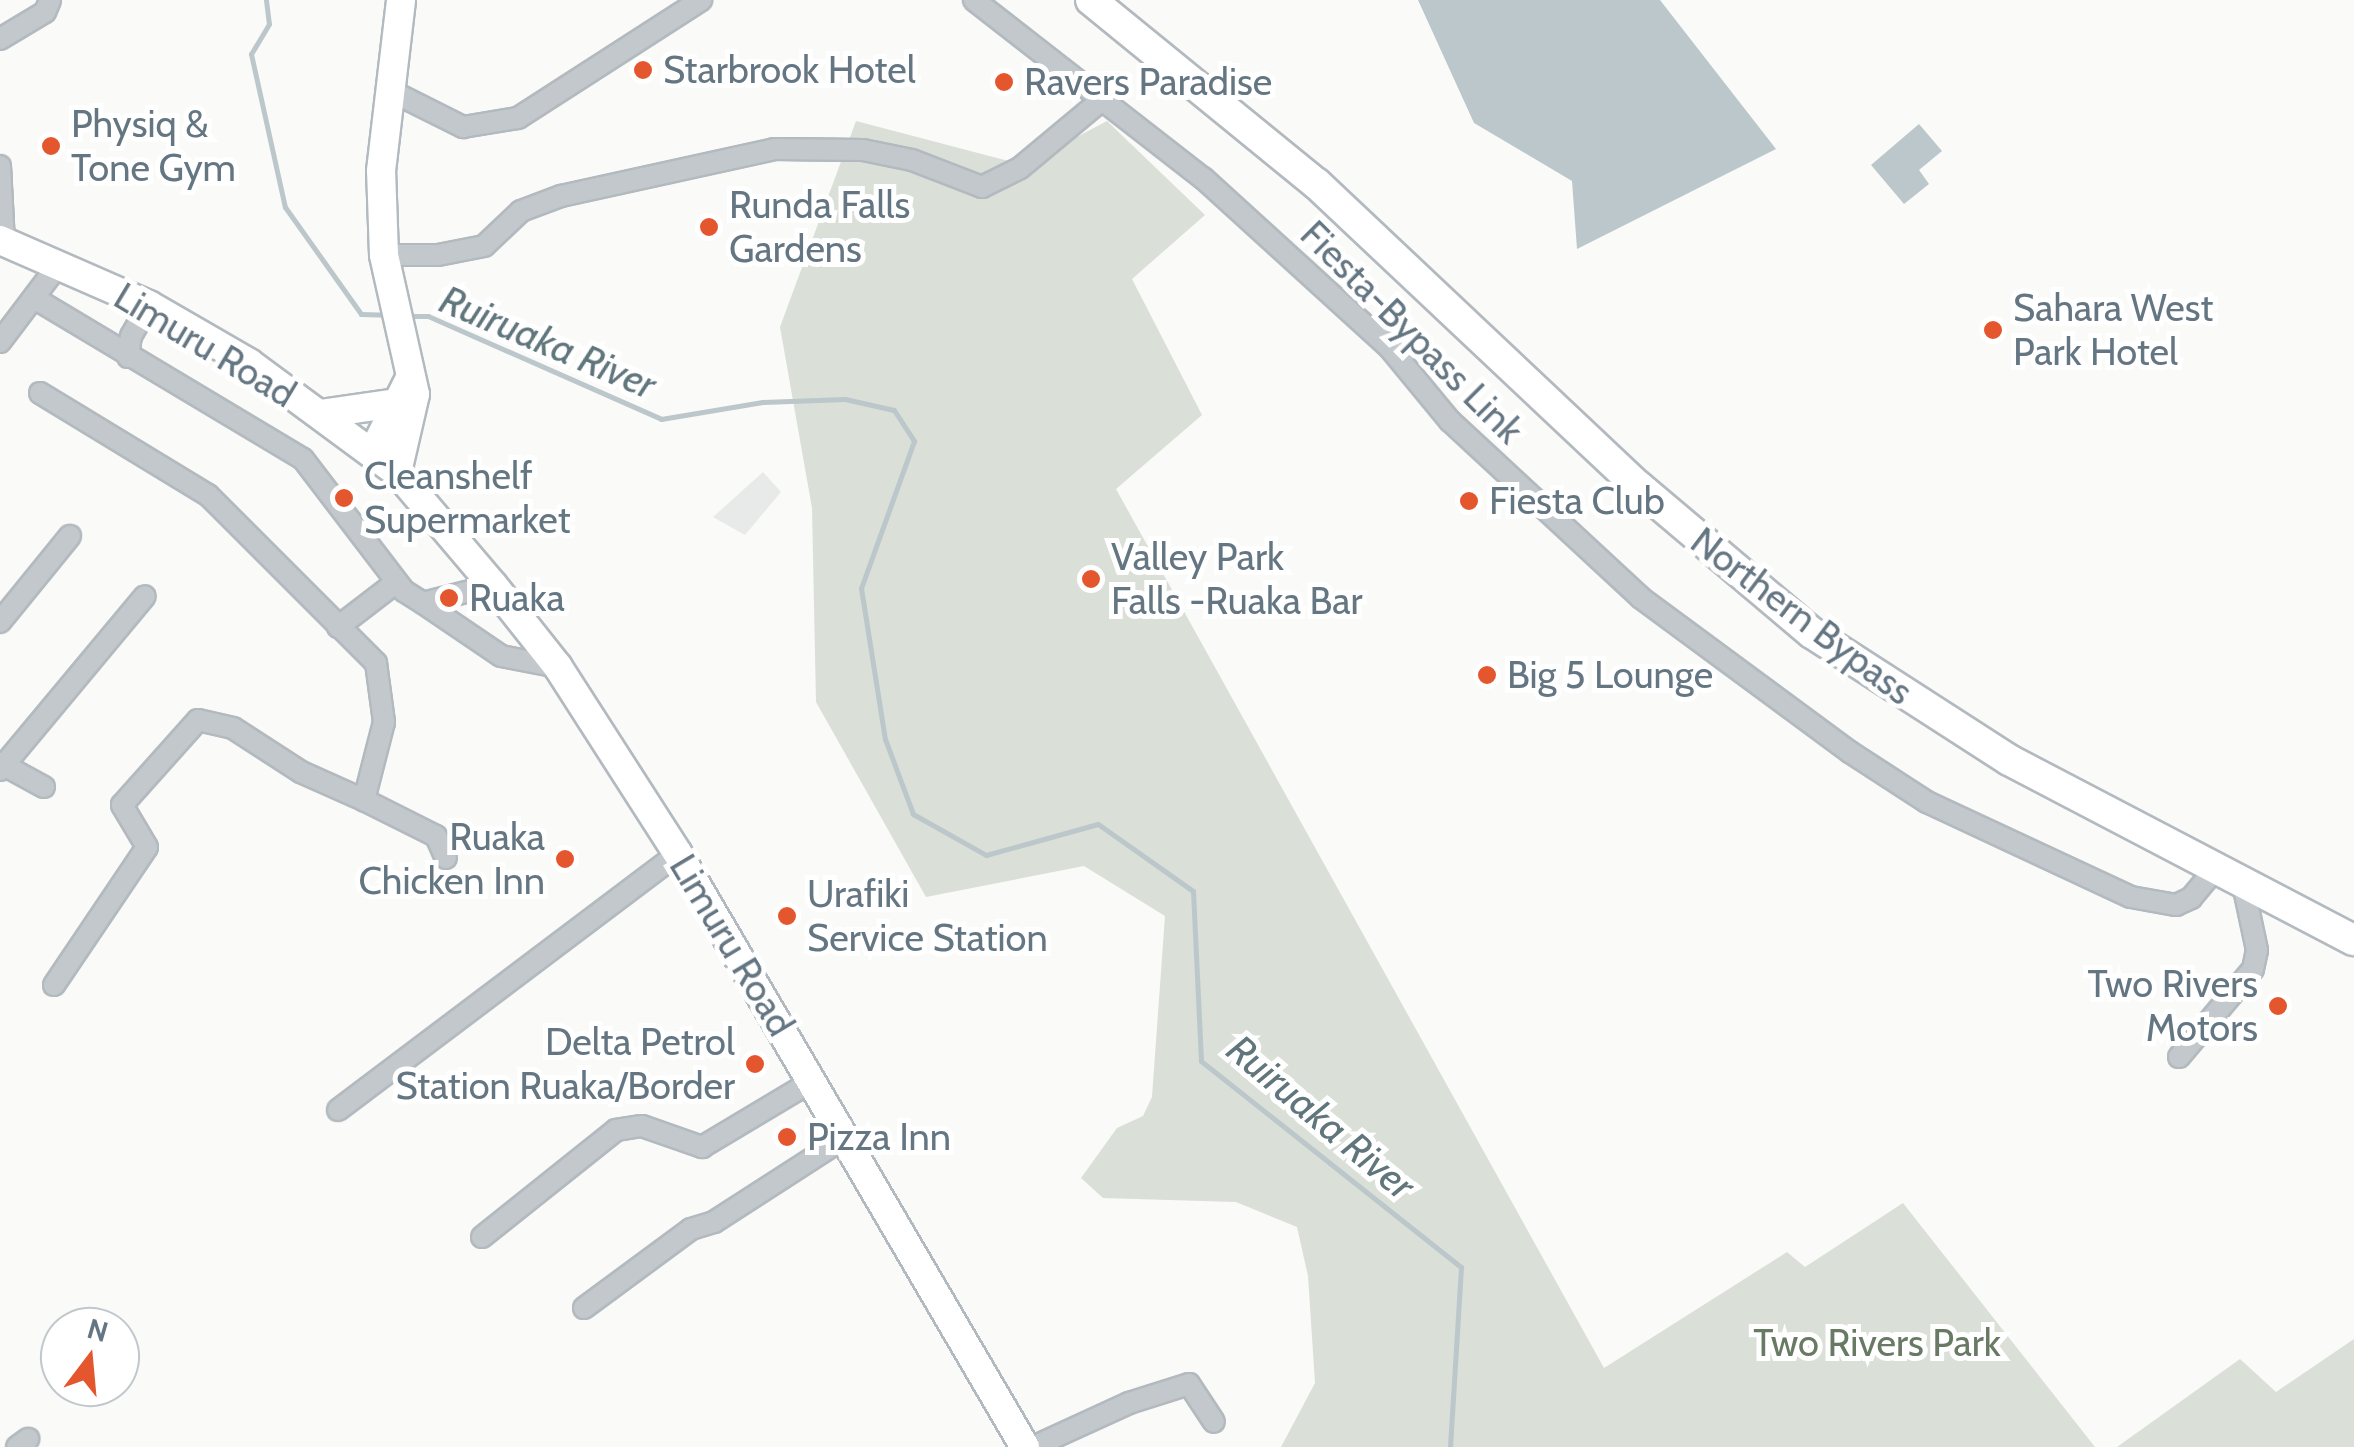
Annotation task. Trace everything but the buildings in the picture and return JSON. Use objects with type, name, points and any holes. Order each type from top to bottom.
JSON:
[{"type":"main road","points":[[397,472],[412,417],[412,373],[384,255],[381,171],[401,0]]},
{"type":"main road","name":"Northern Bypass","points":[[1091,0],[1317,184],[1638,488],[1812,633],[1994,752],[2354,940]]},
{"type":"main road","name":"Limuru Road","points":[[2,241],[150,305],[320,414],[397,472],[558,666],[678,854],[1029,1447]]},
{"type":"main road","points":[[373,452],[412,373]]},
{"type":"main road","points":[[320,414],[396,404]]},
{"type":"street","points":[[0,39],[46,12],[50,0]]},
{"type":"street","points":[[389,90],[457,125],[518,118],[700,0]]},
{"type":"street","name":"Fiesta-Bypass Link","points":[[974,0],[1203,178],[1389,347],[1450,422],[1642,598],[1850,752],[1927,802],[2131,897],[2176,905],[2229,876]]},
{"type":"street","points":[[384,255],[438,255],[484,246],[522,211],[561,196],[774,149],[864,150],[912,160],[982,187],[1020,168],[1104,98]]},
{"type":"street","points":[[0,166],[2,241]]},
{"type":"street","points":[[0,342],[59,264]]},
{"type":"street","points":[[34,298],[303,459],[394,584],[501,656],[558,666]]},
{"type":"street","points":[[128,357],[131,336],[150,305]]},
{"type":"street","points":[[40,393],[208,495],[376,663],[382,680],[384,722],[364,800]]},
{"type":"street","points":[[0,622],[70,536]]},
{"type":"street","points":[[338,627],[394,584]]},
{"type":"street","points":[[423,603],[493,585]]},
{"type":"street","points":[[44,787],[1,766],[145,596]]},
{"type":"street","points":[[54,985],[147,847],[122,805],[198,720],[233,728],[301,772],[436,836],[446,858]]},
{"type":"street","points":[[338,1110],[678,854]]},
{"type":"street","points":[[2179,1058],[2236,998],[2254,969],[2257,950],[2229,876]]},
{"type":"street","points":[[482,1237],[616,1130],[642,1126],[702,1146],[814,1080]]},
{"type":"street","points":[[584,1308],[691,1229],[714,1222],[846,1137]]},
{"type":"street","points":[[1029,1447],[1129,1403],[1189,1384],[1214,1422]]},
{"type":"shaded area","points":[[1418,0],[1660,0],[1776,149],[1577,249],[1572,181],[1474,123]]},
{"type":"shaded area","points":[[1919,124],[1942,151],[1919,170],[1929,184],[1904,204],[1871,165]]},
{"type":"shaded area","points":[[763,472],[781,492],[745,535],[713,517]]},
{"type":"green space","name":"Two Rivers Park","points":[[856,121],[1024,165],[1107,121],[1205,215],[1132,279],[1202,415],[1116,489],[1604,1368],[1787,1252],[1805,1267],[1903,1203],[2095,1447],[1281,1447],[1315,1383],[1308,1276],[1297,1227],[1236,1202],[1103,1198],[1081,1178],[1117,1128],[1143,1116],[1152,1097],[1165,916],[1084,866],[926,897],[816,702],[812,508],[780,327]]},
{"type":"green space","points":[[2354,1339],[2354,1447],[2117,1447],[2240,1359],[2276,1392]]},
{"type":"waterway","name":"Ruiruaka River","points":[[266,0],[269,24],[251,54],[285,207],[361,314],[386,315]]},
{"type":"waterway","name":"Ruiruaka River","points":[[407,316],[428,316],[661,419],[763,402],[845,399],[894,410],[914,441],[861,588],[885,739],[913,814],[986,855],[1098,824],[1193,891],[1201,1061],[1461,1267],[1450,1447]]},
{"type":"place","name":"Starbrook Hotel","points":[[643,70]]},
{"type":"place","name":"Ravers Paradise","points":[[1004,82]]},
{"type":"place","name":"Physiq & Tone Gym","points":[[51,146]]},
{"type":"place","name":"Runda Falls Gardens","points":[[709,227]]},
{"type":"place","name":"Sahara West Park Hotel","points":[[1993,330]]},
{"type":"place","name":"Cleanshelf Supermarket","points":[[344,498]]},
{"type":"place","name":"Fiesta Club","points":[[1469,501]]},
{"type":"place","name":"Valley Park Falls -Ruaka Bar","points":[[1091,579]]},
{"type":"place","name":"Ruaka","points":[[449,598]]},
{"type":"place","name":"Big 5 Lounge","points":[[1487,675]]},
{"type":"place","name":"Ruaka Chicken Inn","points":[[565,859]]},
{"type":"place","name":"Urafiki Service Station","points":[[787,916]]},
{"type":"place","name":"Two Rivers Motors","points":[[2278,1006]]},
{"type":"place","name":"Delta Petrol Station Ruaka/Border","points":[[755,1064]]},
{"type":"place","name":"Pizza Inn","points":[[787,1137]]}]
